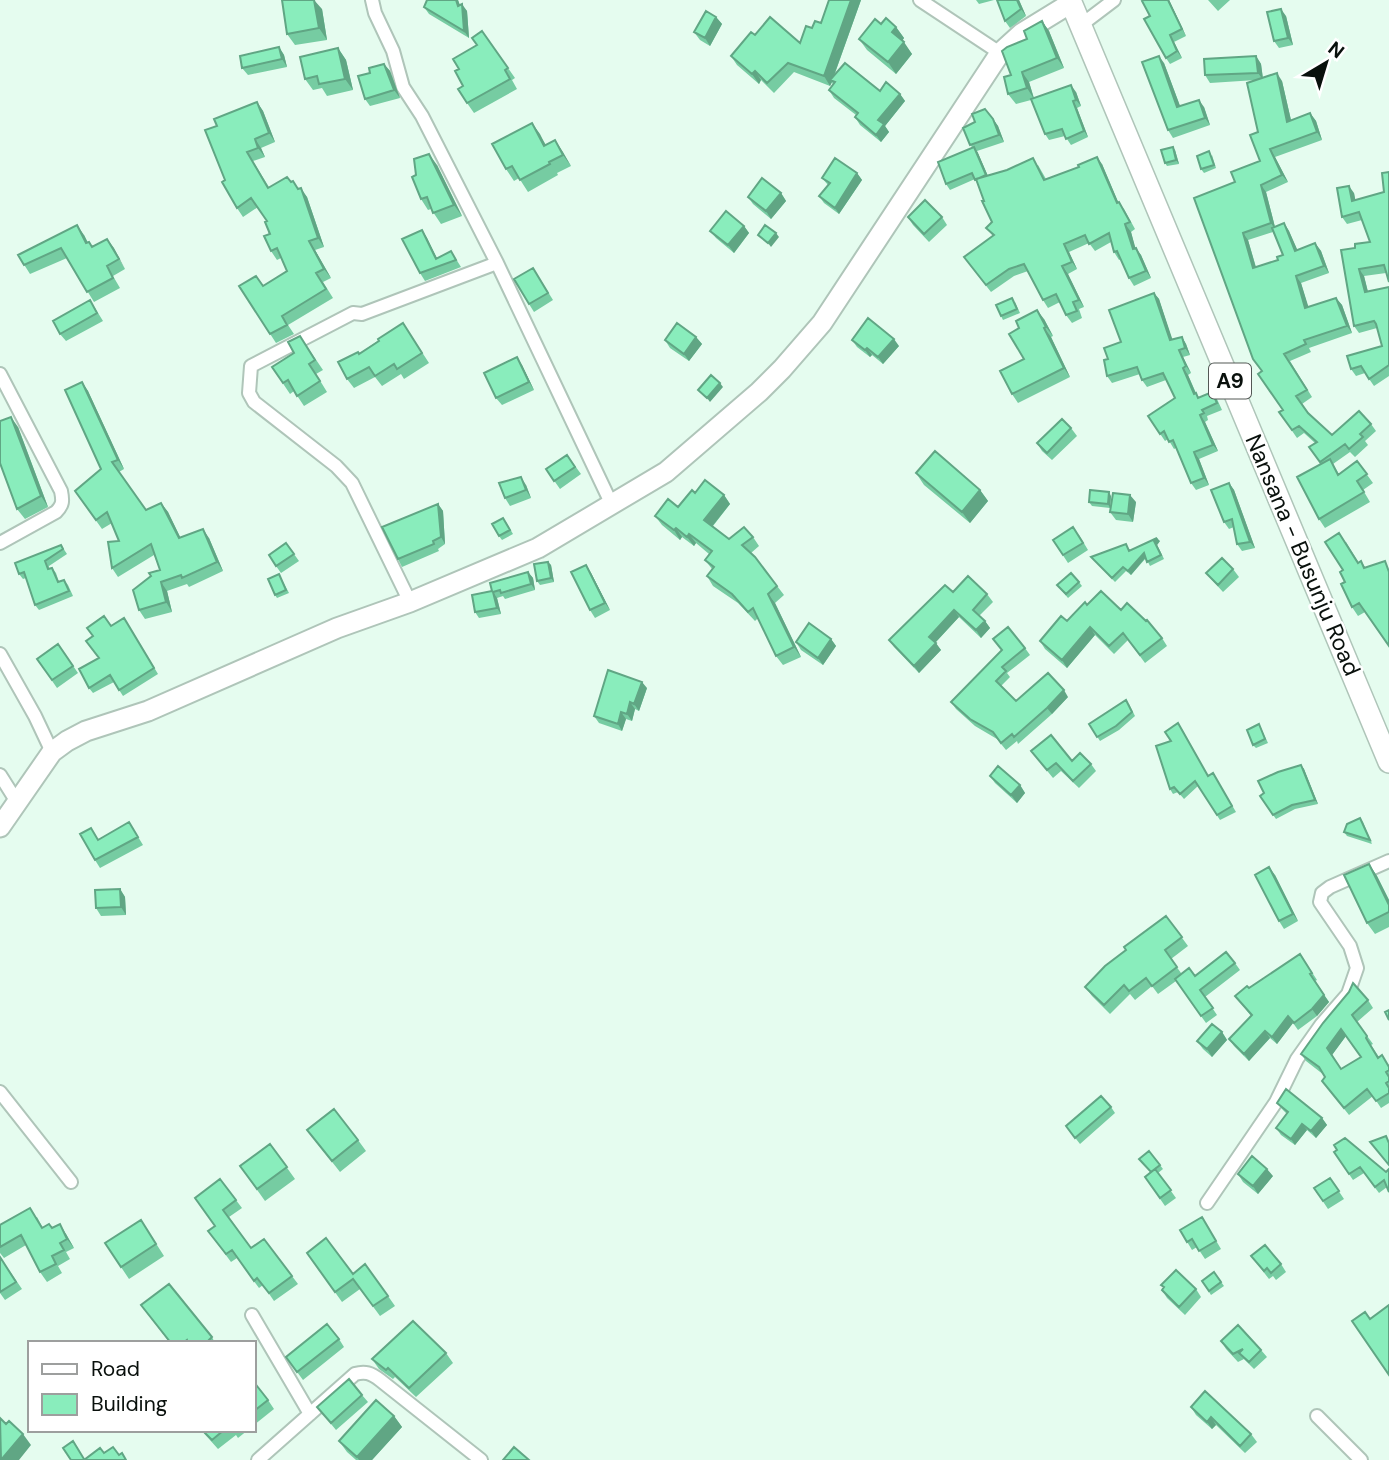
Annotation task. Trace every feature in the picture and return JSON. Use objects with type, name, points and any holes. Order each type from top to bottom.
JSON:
[{"type":"main road","name":"Nansana - Busunju Road","points":[[1071,2],[1389,762]]},
{"type":"street","points":[[372,0],[407,94],[422,116],[497,263],[612,505]]},
{"type":"street","points":[[920,0],[1000,53]]},
{"type":"street","points":[[1081,25],[1114,0]]},
{"type":"street","points":[[0,827],[52,752],[67,741],[148,711],[337,628],[410,602],[538,548],[666,472],[782,369],[822,323],[1000,53],[1022,33],[1071,2]]},
{"type":"street","points":[[410,602],[352,483],[335,466],[254,402],[249,393],[251,366],[352,313],[362,314],[497,263]]},
{"type":"street","points":[[0,374],[61,491],[63,500],[62,506],[56,512],[0,543]]},
{"type":"street","points":[[0,654],[52,752]]},
{"type":"street","points":[[0,775],[17,802]]},
{"type":"street","points":[[1207,1203],[1276,1102],[1297,1059],[1321,1025],[1348,994],[1357,968],[1350,946],[1320,902],[1322,893],[1389,861]]},
{"type":"street","points":[[0,1092],[71,1182]]},
{"type":"street","points":[[252,1315],[310,1414]]},
{"type":"street","points":[[258,1460],[355,1374],[362,1371],[371,1373],[481,1460]]},
{"type":"street","points":[[1317,1416],[1361,1460]]},
{"type":"building","points":[[282,0],[314,0],[319,28],[287,34]]},
{"type":"building","points":[[427,0],[456,0],[458,6],[462,4],[464,31],[424,7]]},
{"type":"building","points":[[829,0],[851,0],[824,76],[788,63],[767,83],[755,71],[752,74],[731,56],[751,32],[755,35],[770,17],[800,43],[806,26],[812,28],[815,21],[821,23]]},
{"type":"building","points":[[997,0],[1017,0],[1021,9],[1005,21]]},
{"type":"building","points":[[1168,0],[1182,29],[1170,35],[1177,51],[1166,58],[1144,19],[1150,16],[1142,1]]},
{"type":"building","points":[[1281,9],[1288,38],[1274,41],[1267,12]]},
{"type":"building","points":[[706,11],[716,17],[705,38],[694,32]]},
{"type":"building","points":[[886,18],[896,27],[892,32],[904,42],[888,62],[859,39],[875,19],[881,24]]},
{"type":"building","points":[[1042,21],[1057,58],[1022,72],[1027,88],[1008,94],[1004,77],[1011,75],[1002,51],[1027,39],[1024,31]]},
{"type":"building","points":[[482,31],[508,68],[505,70],[510,79],[467,103],[458,89],[463,86],[455,71],[459,69],[453,59],[477,45],[472,38]]},
{"type":"building","points":[[279,47],[282,59],[242,68],[240,56]]},
{"type":"building","points":[[338,48],[345,79],[319,84],[317,76],[305,79],[300,57]]},
{"type":"building","points":[[1159,56],[1177,107],[1199,100],[1205,118],[1168,130],[1142,62]]},
{"type":"building","points":[[1256,56],[1258,73],[1205,75],[1204,59]]},
{"type":"building","points":[[845,63],[880,91],[886,82],[900,94],[878,120],[884,124],[876,135],[855,117],[858,113],[829,90],[835,82],[830,80]]},
{"type":"building","points":[[384,64],[394,90],[365,99],[358,76],[370,73],[369,68]]},
{"type":"building","points":[[1277,73],[1287,122],[1310,113],[1317,132],[1270,149],[1282,175],[1261,185],[1271,223],[1243,233],[1253,268],[1278,260],[1277,257],[1283,255],[1272,228],[1284,223],[1295,251],[1315,243],[1324,266],[1296,276],[1305,308],[1336,298],[1347,326],[1304,340],[1306,344],[1284,354],[1307,390],[1296,396],[1308,413],[1332,435],[1359,411],[1371,424],[1360,434],[1363,437],[1349,449],[1345,444],[1320,462],[1309,447],[1317,442],[1299,426],[1292,430],[1279,412],[1283,410],[1258,374],[1262,371],[1253,359],[1194,198],[1235,182],[1231,172],[1260,161],[1250,135],[1258,132],[1247,83]]},
{"type":"building","points":[[1071,85],[1076,100],[1073,101],[1084,131],[1066,139],[1062,129],[1045,134],[1031,99]]},
{"type":"building","points":[[257,102],[269,133],[255,139],[258,148],[247,152],[268,188],[287,177],[298,189],[301,188],[318,238],[309,241],[324,269],[316,273],[326,289],[282,316],[287,325],[270,334],[239,286],[256,276],[263,286],[287,271],[277,248],[271,251],[264,236],[270,234],[265,222],[267,221],[251,198],[237,208],[222,182],[225,180],[205,130],[217,126],[214,119]]},
{"type":"building","points":[[985,109],[993,119],[999,135],[970,145],[963,128],[975,122],[972,114]]},
{"type":"building","points":[[532,123],[544,146],[555,140],[563,155],[520,180],[512,166],[506,169],[492,144]]},
{"type":"building","points":[[974,147],[986,175],[975,180],[972,173],[946,184],[938,162]]},
{"type":"building","points":[[1173,147],[1176,160],[1165,163],[1161,150]]},
{"type":"building","points":[[1209,151],[1214,165],[1201,169],[1197,156]]},
{"type":"building","points":[[429,154],[454,205],[433,213],[427,197],[421,199],[412,177],[416,175],[414,159]]},
{"type":"building","points":[[1097,157],[1117,203],[1119,202],[1130,222],[1125,224],[1133,249],[1136,248],[1146,271],[1129,278],[1117,251],[1114,252],[1109,233],[1089,244],[1085,235],[1064,244],[1072,262],[1062,266],[1079,300],[1073,302],[1077,311],[1066,315],[1056,294],[1043,300],[1024,264],[1009,269],[986,285],[964,257],[994,235],[986,228],[992,222],[976,179],[1007,170],[1033,158],[1044,180]]},
{"type":"building","points":[[835,158],[857,173],[835,208],[819,196],[830,183],[822,178]]},
{"type":"building","points":[[1389,172],[1389,282],[1384,265],[1359,269],[1365,292],[1389,287],[1389,365],[1369,379],[1361,366],[1351,369],[1347,356],[1382,346],[1374,321],[1354,326],[1341,250],[1370,242],[1359,212],[1342,217],[1337,188],[1349,186],[1352,201],[1384,192],[1382,173]]},
{"type":"building","points":[[762,178],[781,193],[766,211],[748,197]]},
{"type":"building","points":[[925,200],[942,217],[924,234],[908,217]]},
{"type":"building","points":[[726,211],[744,226],[728,245],[710,231]]},
{"type":"building","points":[[77,225],[86,243],[89,242],[92,247],[107,239],[119,259],[107,266],[113,278],[87,292],[61,248],[24,265],[18,255]]},
{"type":"building","points":[[765,225],[776,233],[768,243],[758,235]]},
{"type":"building","points":[[422,230],[436,259],[451,251],[456,260],[420,273],[402,239]]},
{"type":"building","points":[[533,268],[548,293],[529,304],[514,279]]},
{"type":"building","points":[[1154,293],[1170,340],[1182,337],[1185,348],[1179,350],[1194,394],[1196,393],[1198,398],[1212,392],[1217,403],[1202,410],[1204,413],[1200,415],[1213,445],[1194,452],[1204,478],[1191,483],[1173,440],[1169,442],[1164,431],[1160,434],[1148,416],[1175,398],[1163,373],[1142,380],[1137,367],[1107,376],[1104,360],[1108,359],[1104,348],[1121,342],[1109,310]]},
{"type":"building","points":[[1012,298],[1017,309],[1001,316],[996,305]]},
{"type":"building","points":[[90,300],[97,313],[60,334],[53,321]]},
{"type":"building","points":[[1037,310],[1064,368],[1012,394],[1000,371],[1024,359],[1009,334],[1019,328],[1016,321]]},
{"type":"building","points":[[868,318],[894,339],[878,357],[852,340]]},
{"type":"building","points":[[403,323],[422,353],[397,369],[394,364],[375,376],[369,367],[347,379],[338,362],[358,352],[359,354]]},
{"type":"building","points":[[677,323],[696,337],[684,354],[665,340]]},
{"type":"building","points":[[300,336],[315,360],[309,364],[320,381],[297,396],[288,380],[283,383],[272,367],[294,353],[288,342]]},
{"type":"building","points":[[517,357],[529,382],[496,398],[484,373]]},
{"type":"building","points":[[711,375],[720,383],[707,398],[698,390]]},
{"type":"building","points":[[82,382],[118,460],[112,462],[146,510],[161,503],[179,538],[203,529],[217,562],[182,578],[181,575],[161,582],[166,602],[139,610],[133,590],[151,576],[149,573],[160,570],[151,544],[112,568],[108,542],[119,541],[107,512],[96,520],[75,491],[101,469],[65,390]]},
{"type":"building","points":[[11,417],[41,496],[17,509],[0,463],[0,421]]},
{"type":"building","points":[[1062,419],[1071,428],[1047,453],[1037,443]]},
{"type":"building","points":[[935,451],[980,490],[962,512],[916,473]]},
{"type":"building","points":[[567,455],[575,467],[554,481],[546,469]]},
{"type":"building","points":[[1330,459],[1338,475],[1357,461],[1367,474],[1357,481],[1364,492],[1319,519],[1297,477]]},
{"type":"building","points":[[521,477],[526,490],[505,498],[499,483]]},
{"type":"building","points":[[705,480],[724,495],[704,520],[729,539],[744,527],[753,537],[742,545],[777,586],[768,594],[794,647],[776,656],[753,608],[748,612],[732,594],[707,576],[714,567],[705,560],[712,551],[689,534],[687,537],[655,516],[668,499],[678,507],[692,490],[695,493]]},
{"type":"building","points":[[1229,483],[1250,542],[1237,544],[1232,519],[1224,522],[1211,490]]},
{"type":"building","points":[[1090,490],[1109,492],[1108,504],[1089,502]]},
{"type":"building","points":[[1113,493],[1130,495],[1128,514],[1110,512]]},
{"type":"building","points":[[438,504],[441,537],[433,541],[434,544],[398,559],[382,527]]},
{"type":"building","points":[[503,518],[510,530],[499,536],[492,524]]},
{"type":"building","points":[[1073,527],[1083,543],[1063,555],[1053,540]]},
{"type":"building","points":[[1339,533],[1364,568],[1385,561],[1389,572],[1389,646],[1359,603],[1352,607],[1341,584],[1345,582],[1340,572],[1343,570],[1325,542]]},
{"type":"building","points":[[1157,538],[1154,541],[1161,555],[1147,562],[1144,553],[1128,571],[1123,567],[1112,578],[1091,557],[1126,544],[1129,551]]},
{"type":"building","points":[[286,543],[294,554],[276,566],[269,555]]},
{"type":"building","points":[[61,545],[63,549],[45,561],[48,569],[52,568],[58,582],[64,580],[69,591],[35,605],[24,572],[19,574],[15,563]]},
{"type":"building","points":[[1222,558],[1233,569],[1218,585],[1206,573]]},
{"type":"building","points":[[548,562],[551,578],[537,581],[534,564]]},
{"type":"building","points":[[586,565],[605,603],[590,610],[571,572]]},
{"type":"building","points":[[528,572],[531,584],[501,593],[500,590],[493,592],[497,608],[475,612],[472,595],[492,591],[490,583]]},
{"type":"building","points":[[1071,573],[1079,582],[1066,594],[1057,585]]},
{"type":"building","points":[[279,574],[286,590],[275,595],[268,579]]},
{"type":"building","points":[[968,576],[987,594],[973,610],[985,621],[976,630],[954,610],[929,637],[936,643],[914,666],[889,640],[945,585],[953,592]]},
{"type":"building","points":[[1101,591],[1121,610],[1127,603],[1147,620],[1162,638],[1140,655],[1123,633],[1109,646],[1090,627],[1062,660],[1040,641],[1061,616],[1067,621],[1085,602],[1087,605]]},
{"type":"building","points":[[104,616],[111,626],[124,618],[154,668],[119,690],[110,675],[89,688],[79,669],[99,658],[86,641],[93,636],[87,628]]},
{"type":"building","points":[[809,623],[831,639],[818,658],[796,642]]},
{"type":"building","points":[[1008,627],[1025,648],[1002,667],[1006,671],[996,681],[1016,701],[1048,673],[1064,690],[1014,737],[1012,734],[1001,743],[993,732],[970,719],[951,702],[1002,650],[993,639]]},
{"type":"building","points":[[58,644],[73,666],[52,680],[37,659]]},
{"type":"building","points":[[608,670],[642,682],[634,704],[630,702],[627,714],[621,712],[618,724],[594,716]]},
{"type":"building","points":[[1126,700],[1132,712],[1097,737],[1089,724]]},
{"type":"building","points":[[1178,723],[1208,776],[1213,773],[1232,806],[1217,815],[1195,781],[1180,794],[1174,787],[1170,789],[1156,746],[1171,741],[1165,732]]},
{"type":"building","points":[[1259,724],[1265,739],[1253,745],[1247,730]]},
{"type":"building","points":[[1051,735],[1072,761],[1080,753],[1091,764],[1073,781],[1056,763],[1047,770],[1031,751]]},
{"type":"building","points":[[1301,765],[1315,800],[1292,805],[1273,815],[1260,796],[1264,793],[1258,781]]},
{"type":"building","points":[[998,766],[1020,785],[1011,795],[990,776]]},
{"type":"building","points":[[1360,818],[1370,840],[1344,832],[1347,824]]},
{"type":"building","points":[[129,822],[138,837],[95,860],[80,834],[91,828],[98,840]]},
{"type":"building","points":[[1369,864],[1389,905],[1389,912],[1367,923],[1344,875]]},
{"type":"building","points":[[1269,867],[1293,914],[1279,921],[1255,875]]},
{"type":"building","points":[[120,889],[121,907],[96,908],[95,890]]},
{"type":"building","points":[[1166,916],[1182,937],[1165,950],[1177,967],[1152,986],[1146,978],[1129,991],[1124,985],[1104,1005],[1085,987],[1105,966],[1126,950],[1124,947]]},
{"type":"building","points":[[1226,952],[1235,963],[1200,990],[1213,1008],[1201,1016],[1175,979],[1189,968],[1195,976]]},
{"type":"building","points":[[1300,954],[1324,995],[1294,1023],[1288,1016],[1272,1037],[1265,1031],[1244,1054],[1229,1039],[1252,1015],[1235,996]]},
{"type":"building","points":[[1353,983],[1368,1000],[1352,1015],[1378,1058],[1382,1055],[1389,1067],[1386,1072],[1389,1081],[1386,1083],[1389,1093],[1376,1101],[1367,1089],[1344,1108],[1322,1081],[1325,1077],[1319,1067],[1301,1054]],"holes":[[[1341,1029],[1361,1057],[1341,1069],[1327,1048]]]},
{"type":"building","points":[[1212,1024],[1222,1032],[1207,1049],[1197,1041]]},
{"type":"building","points":[[1286,1089],[1322,1118],[1311,1131],[1302,1124],[1291,1139],[1276,1128],[1288,1112],[1277,1103]]},
{"type":"building","points":[[1101,1096],[1111,1107],[1075,1138],[1066,1126]]},
{"type":"building","points":[[334,1109],[358,1140],[332,1161],[307,1130]]},
{"type":"building","points":[[1386,1136],[1389,1143],[1389,1165],[1370,1142]]},
{"type":"building","points":[[1345,1138],[1386,1172],[1389,1169],[1389,1192],[1384,1180],[1375,1187],[1360,1167],[1349,1174],[1334,1152],[1337,1150],[1334,1145]]},
{"type":"building","points":[[270,1144],[287,1167],[257,1189],[240,1166]]},
{"type":"building","points":[[1149,1151],[1160,1165],[1151,1172],[1139,1159]]},
{"type":"building","points":[[1252,1156],[1267,1169],[1253,1186],[1238,1174]]},
{"type":"building","points":[[1155,1169],[1171,1190],[1160,1198],[1145,1177]]},
{"type":"building","points":[[1330,1178],[1339,1191],[1323,1201],[1314,1188]]},
{"type":"building","points":[[220,1179],[236,1200],[223,1210],[251,1248],[264,1239],[292,1276],[269,1293],[257,1278],[254,1281],[232,1250],[226,1254],[208,1231],[215,1226],[195,1198]]},
{"type":"building","points":[[30,1208],[42,1228],[49,1224],[52,1228],[60,1224],[67,1239],[60,1243],[64,1250],[52,1256],[56,1264],[40,1272],[21,1235],[0,1247],[0,1225]]},
{"type":"building","points":[[1202,1217],[1216,1241],[1199,1251],[1192,1239],[1187,1242],[1180,1230]]},
{"type":"building","points":[[141,1220],[156,1244],[121,1267],[105,1243]]},
{"type":"building","points":[[326,1238],[353,1274],[365,1264],[388,1296],[373,1306],[353,1279],[335,1292],[307,1253]]},
{"type":"building","points":[[1265,1245],[1281,1264],[1271,1273],[1267,1268],[1264,1271],[1251,1256]]},
{"type":"building","points":[[0,1257],[16,1282],[0,1292]]},
{"type":"building","points":[[1176,1270],[1196,1289],[1179,1307],[1162,1290],[1164,1287],[1161,1285]]},
{"type":"building","points":[[1214,1272],[1221,1282],[1209,1291],[1202,1281]]},
{"type":"building","points":[[169,1284],[212,1337],[210,1341],[169,1341],[141,1305]]},
{"type":"building","points":[[1389,1305],[1389,1375],[1352,1321],[1365,1312],[1370,1319]]},
{"type":"building","points":[[413,1321],[446,1353],[409,1388],[388,1368],[386,1370],[372,1359]]},
{"type":"building","points":[[327,1324],[339,1339],[297,1372],[286,1357]]},
{"type":"building","points":[[1238,1325],[1261,1350],[1249,1362],[1239,1353],[1243,1349],[1233,1354],[1221,1341]]},
{"type":"building","points":[[349,1379],[362,1395],[331,1423],[317,1407]]},
{"type":"building","points":[[256,1387],[268,1400],[256,1409]]},
{"type":"building","points":[[1205,1391],[1251,1434],[1240,1446],[1211,1417],[1207,1422],[1191,1407]]},
{"type":"building","points":[[376,1400],[394,1416],[357,1457],[339,1441]]},
{"type":"building","points":[[0,1418],[6,1424],[9,1421],[23,1434],[1,1460]]},
{"type":"building","points":[[204,1432],[222,1432],[212,1440]]},
{"type":"building","points":[[73,1441],[84,1459],[71,1460],[63,1448]]},
{"type":"building","points":[[113,1447],[119,1455],[122,1453],[126,1460],[84,1460],[100,1448],[104,1453]]},
{"type":"building","points":[[514,1447],[529,1460],[503,1460]]}]
